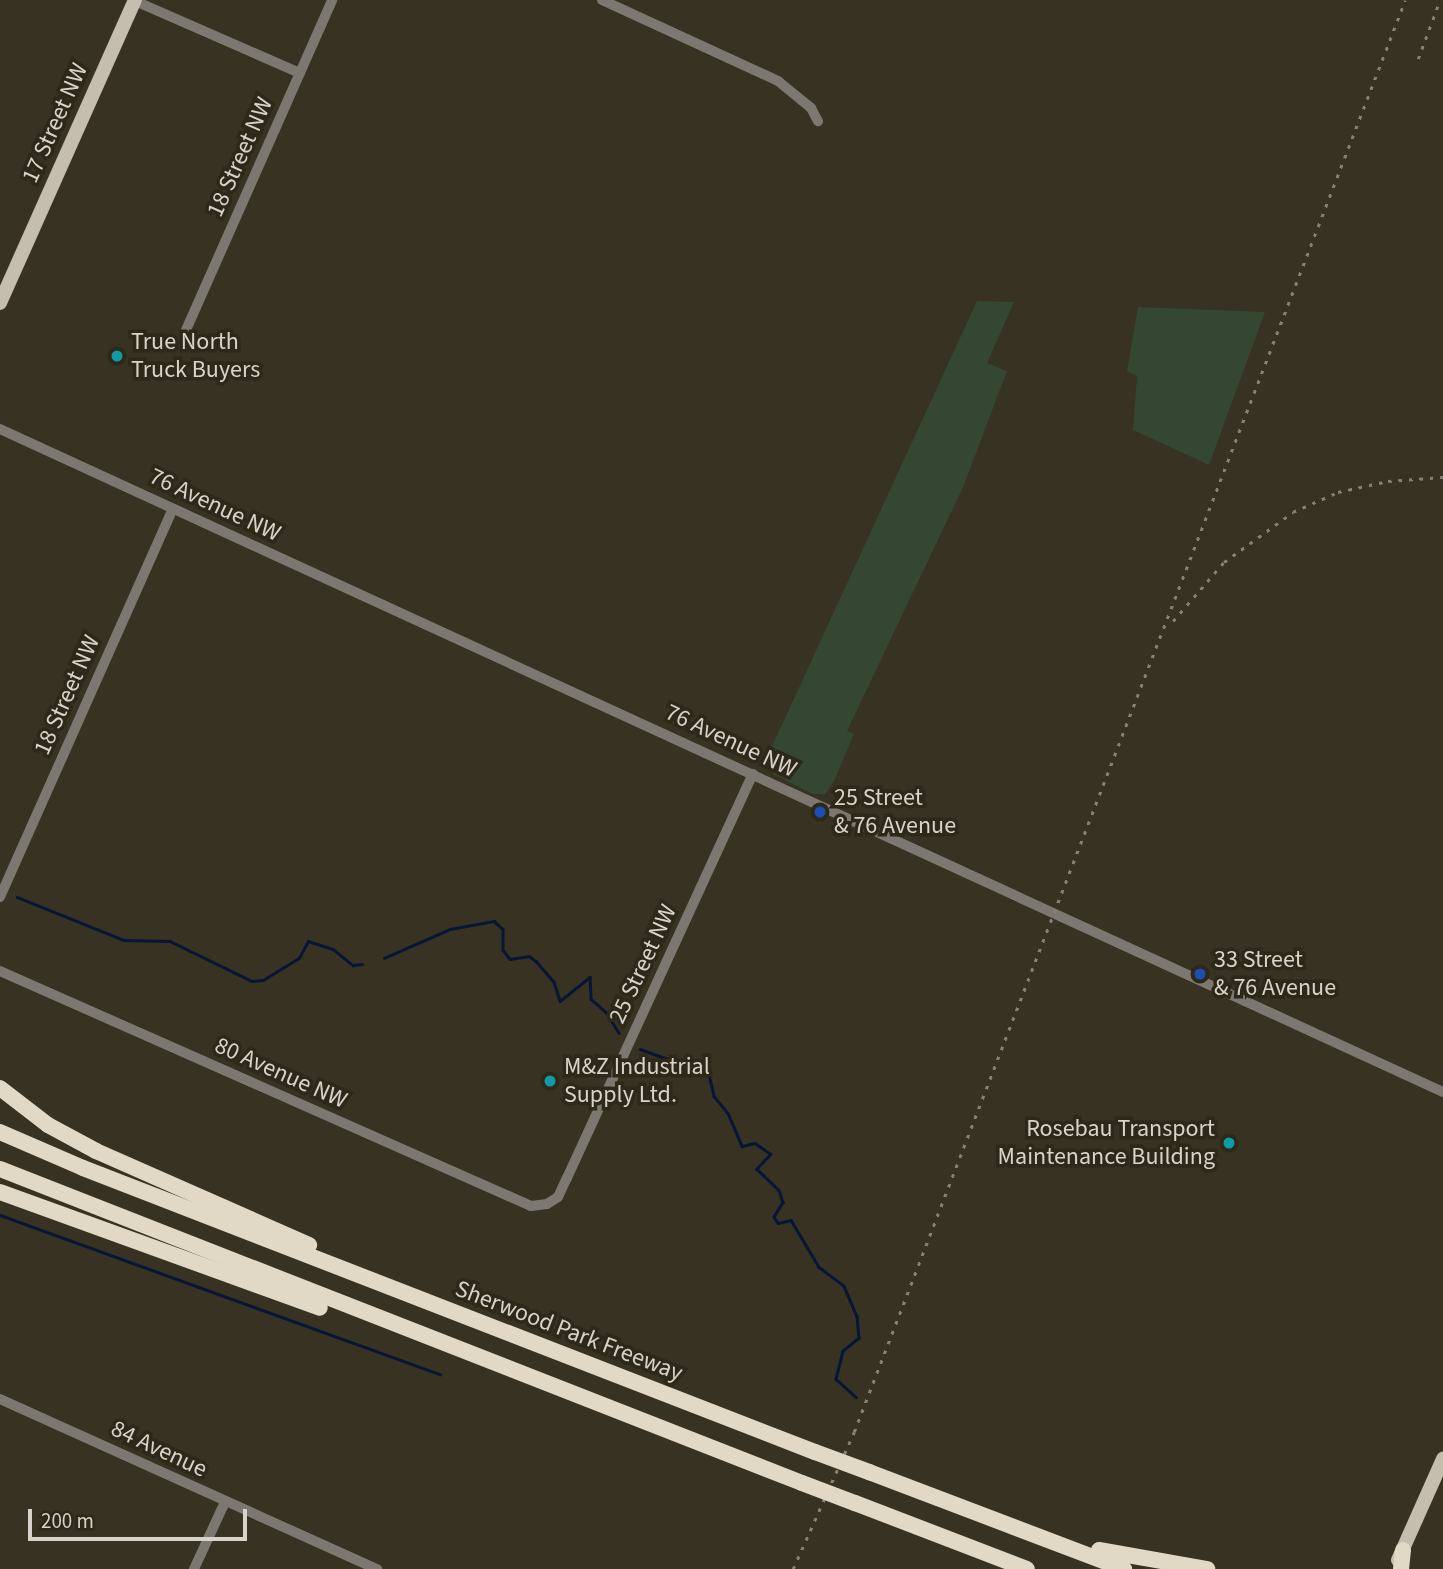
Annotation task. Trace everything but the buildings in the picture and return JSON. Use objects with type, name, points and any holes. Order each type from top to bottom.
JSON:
[{"type":"highway","points":[[0,1088],[48,1125],[96,1152],[374,1273],[408,1294]]},
{"type":"highway","name":"Sherwood Park Freeway","points":[[0,1132],[408,1294],[1124,1569]]},
{"type":"highway","points":[[0,1169],[548,1385],[1027,1569]]},
{"type":"highway","points":[[0,1192],[487,1368],[548,1385]]},
{"type":"highway","points":[[881,1513],[996,1569]]},
{"type":"highway","points":[[1030,1532],[1151,1562],[1207,1569]]},
{"type":"highway","points":[[1401,1569],[1403,1550]]},
{"type":"main road","name":"17 Street NW","points":[[0,303],[135,0]]},
{"type":"main road","points":[[1394,1569],[1443,1459]]},
{"type":"street","points":[[135,0],[300,73]]},
{"type":"street","name":"18 Street NW","points":[[186,330],[332,0]]},
{"type":"street","points":[[601,0],[778,81],[811,108],[818,121]]},
{"type":"street","name":"76 Avenue NW","points":[[0,429],[1443,1092]]},
{"type":"street","name":"18 Street NW","points":[[0,897],[173,509]]},
{"type":"street","name":"25 Street NW","points":[[547,1204],[558,1197],[753,774]]},
{"type":"street","name":"80 Avenue NW","points":[[0,971],[531,1206],[547,1204]]},
{"type":"street","name":"84 Avenue","points":[[0,1399],[377,1569]]},
{"type":"street","points":[[194,1569],[225,1502]]},
{"type":"green space","points":[[977,301],[1014,302],[987,363],[1007,371],[964,485],[847,731],[854,734],[834,781],[825,794],[813,794],[773,774],[768,755]]},
{"type":"green space","points":[[1138,307],[1265,312],[1209,465],[1133,430],[1137,376],[1127,371]]},
{"type":"waterway","points":[[17,897],[124,940],[170,941],[252,981],[263,980],[299,958],[308,941],[333,949],[353,965],[362,964]]},
{"type":"waterway","points":[[384,958],[450,929],[494,921],[503,929],[503,950],[510,959],[529,956],[536,961],[554,982],[560,1001],[590,977],[591,999],[607,1013],[619,1033]]},
{"type":"waterway","points":[[640,1049],[709,1074],[714,1096],[728,1113],[742,1146],[755,1143],[771,1154],[757,1169],[779,1190],[783,1202],[774,1217],[778,1223],[791,1220],[819,1267],[844,1286],[857,1316],[859,1338],[843,1351],[836,1379],[856,1397]]},
{"type":"waterway","points":[[0,1215],[440,1374]]},
{"type":"railway","points":[[793,1569],[854,1432],[1405,0]]},
{"type":"railway","points":[[1418,59],[1440,0]]},
{"type":"railway","points":[[1173,621],[1224,562],[1293,512],[1338,492],[1388,481],[1443,477]]},
{"type":"place","name":"True North Truck Buyers","points":[[117,356]]},
{"type":"place","name":"25 Street & 76 Avenue","points":[[820,812]]},
{"type":"place","name":"33 Street & 76 Avenue","points":[[1200,974]]},
{"type":"place","name":"M&Z Industrial Supply Ltd.","points":[[550,1081]]},
{"type":"place","name":"Rosebau Transport Maintenance Building","points":[[1229,1143]]}]
